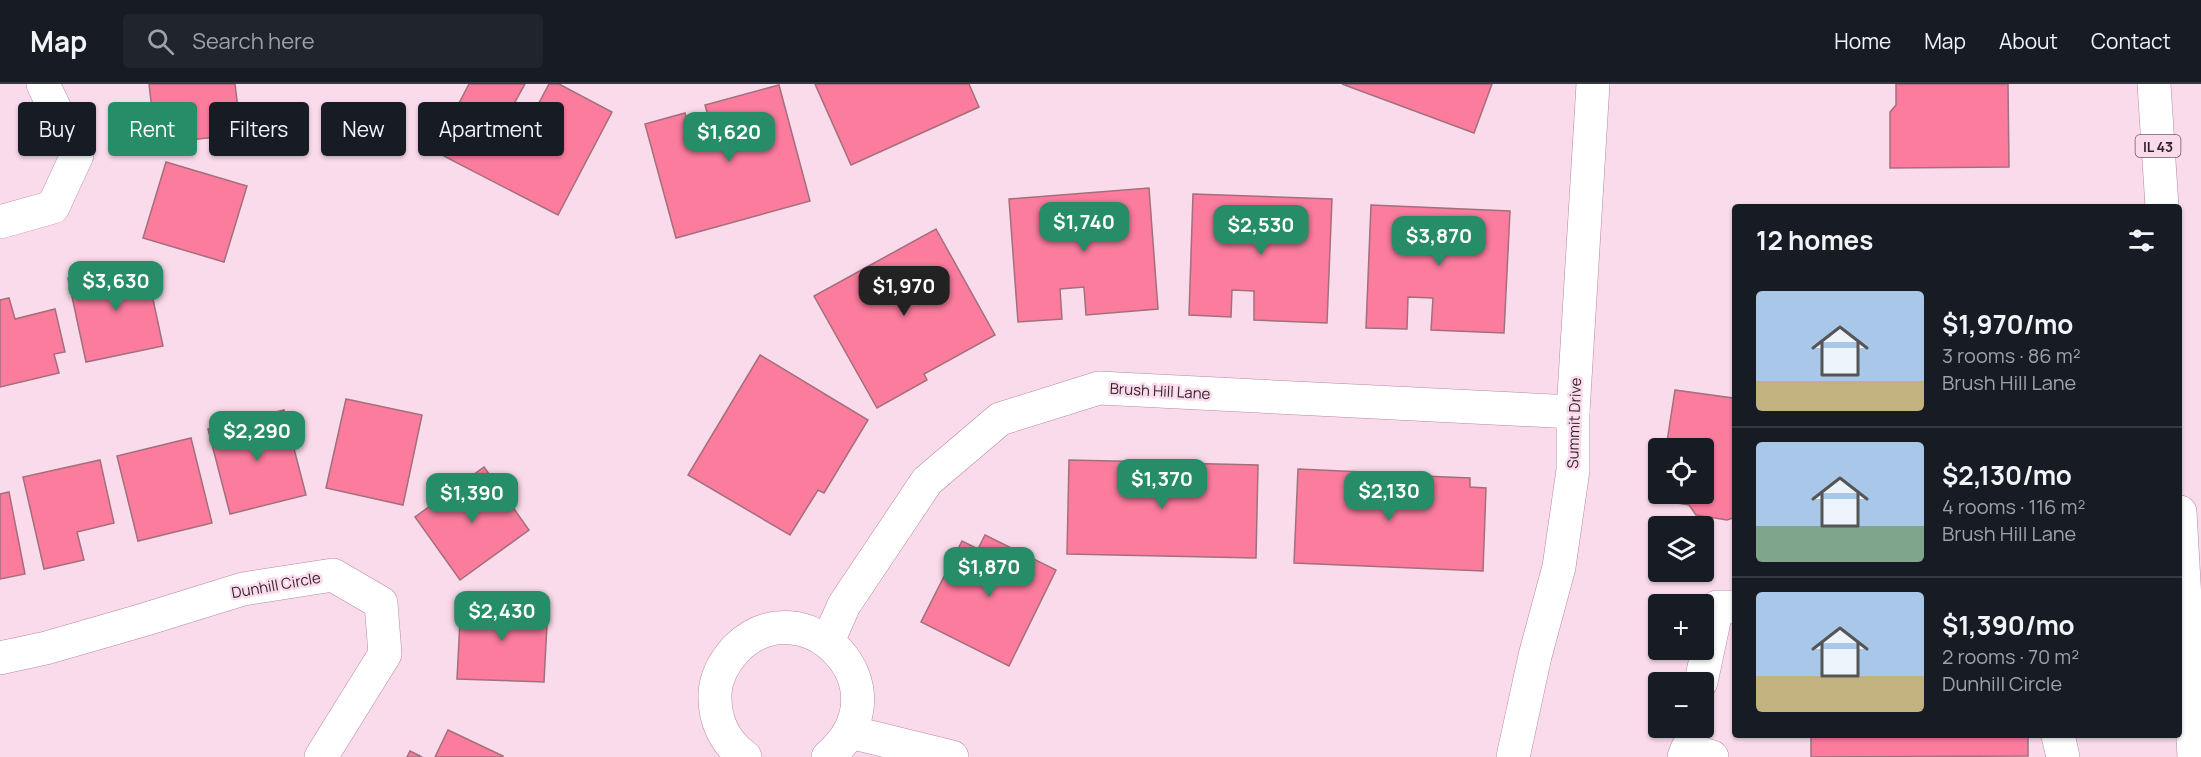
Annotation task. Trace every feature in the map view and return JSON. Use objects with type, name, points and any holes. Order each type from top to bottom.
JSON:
[{"type":"street","points":[[0,222],[53,207],[77,155],[43,84]]},
{"type":"street","name":"Summit Drive","points":[[1513,757],[1535,656],[1559,567],[1573,470],[1573,412],[1593,84]]},
{"type":"street","name":"IL 43","points":[[2154,84],[2162,204]]},
{"type":"street","name":"Brush Hill Lane","points":[[828,641],[844,604],[927,481],[1000,419],[1055,401],[1100,388],[1573,412]]},
{"type":"street","points":[[2182,547],[2194,757]]},
{"type":"street","name":"Dunhill Circle","points":[[0,658],[46,648],[243,589],[333,575],[381,603],[385,654],[321,757]]},
{"type":"street","points":[[1704,672],[1726,607]]},
{"type":"street","points":[[745,757],[726,739],[718,722],[715,705],[716,687],[721,670],[730,655],[743,642],[759,633],[794,628],[828,641],[843,655],[853,673],[858,692],[857,713],[850,732],[828,757]]},
{"type":"street","points":[[850,732],[952,757]]},
{"type":"street","points":[[2059,738],[2062,757]]},
{"type":"building","points":[[149,84],[235,84],[237,102],[209,102],[209,138],[197,139],[197,102],[151,102]]},
{"type":"building","points":[[469,84],[525,84],[515,102],[460,102]]},
{"type":"building","points":[[549,84],[559,84],[612,112],[558,215],[444,156],[564,156],[564,102],[539,102]]},
{"type":"building","points":[[815,84],[969,84],[979,107],[851,165]]},
{"type":"building","points":[[1342,84],[1492,84],[1474,133]]},
{"type":"building","points":[[1896,84],[2008,84],[2009,167],[1890,168],[1890,112],[1896,105]]},
{"type":"building","points":[[779,85],[810,201],[676,238],[645,124],[685,113],[692,139],[713,133],[705,105]]},
{"type":"building","points":[[166,162],[247,186],[224,262],[143,238]]},
{"type":"building","points":[[1149,188],[1158,309],[1086,315],[1084,287],[1060,289],[1062,319],[1018,322],[1009,199]]},
{"type":"building","points":[[1193,194],[1332,199],[1327,323],[1254,320],[1254,291],[1232,290],[1231,317],[1189,315]]},
{"type":"building","points":[[1371,205],[1510,211],[1504,333],[1431,330],[1433,298],[1408,297],[1407,329],[1366,328]]},
{"type":"building","points":[[936,229],[995,335],[924,374],[927,380],[877,408],[814,296]]},
{"type":"building","points":[[145,262],[163,346],[86,362],[68,278]]},
{"type":"building","points":[[9,298],[15,319],[55,309],[65,352],[54,354],[59,373],[0,387],[0,300]]},
{"type":"building","points":[[760,355],[868,420],[824,493],[818,490],[790,535],[688,475]]},
{"type":"building","points":[[1675,390],[1732,398],[1732,518],[1727,520],[1714,518],[1714,516],[1696,515],[1689,505],[1683,504],[1714,504],[1714,438],[1668,438]]},
{"type":"building","points":[[346,399],[422,415],[403,505],[326,488]]},
{"type":"building","points":[[284,410],[306,495],[230,514],[208,429]]},
{"type":"building","points":[[191,438],[212,523],[138,541],[117,456]]},
{"type":"building","points":[[100,460],[114,523],[77,532],[84,560],[44,569],[23,477]]},
{"type":"building","points":[[1069,460],[1156,462],[1156,492],[1174,492],[1175,463],[1258,465],[1256,558],[1067,554]]},
{"type":"building","points":[[484,467],[529,530],[460,580],[415,517]]},
{"type":"building","points":[[1298,469],[1385,473],[1384,502],[1399,503],[1400,475],[1470,478],[1470,487],[1486,488],[1483,571],[1294,563]]},
{"type":"building","points":[[9,492],[25,574],[0,579],[0,494]]},
{"type":"building","points":[[985,535],[1056,570],[1009,666],[921,622],[962,541],[978,549]]},
{"type":"building","points":[[461,601],[548,605],[544,682],[457,679]]},
{"type":"building","points":[[448,730],[503,756],[435,757]]},
{"type":"building","points":[[1811,738],[2028,738],[2028,756],[1811,757]]},
{"type":"building","points":[[410,751],[422,757],[407,757]]}]
